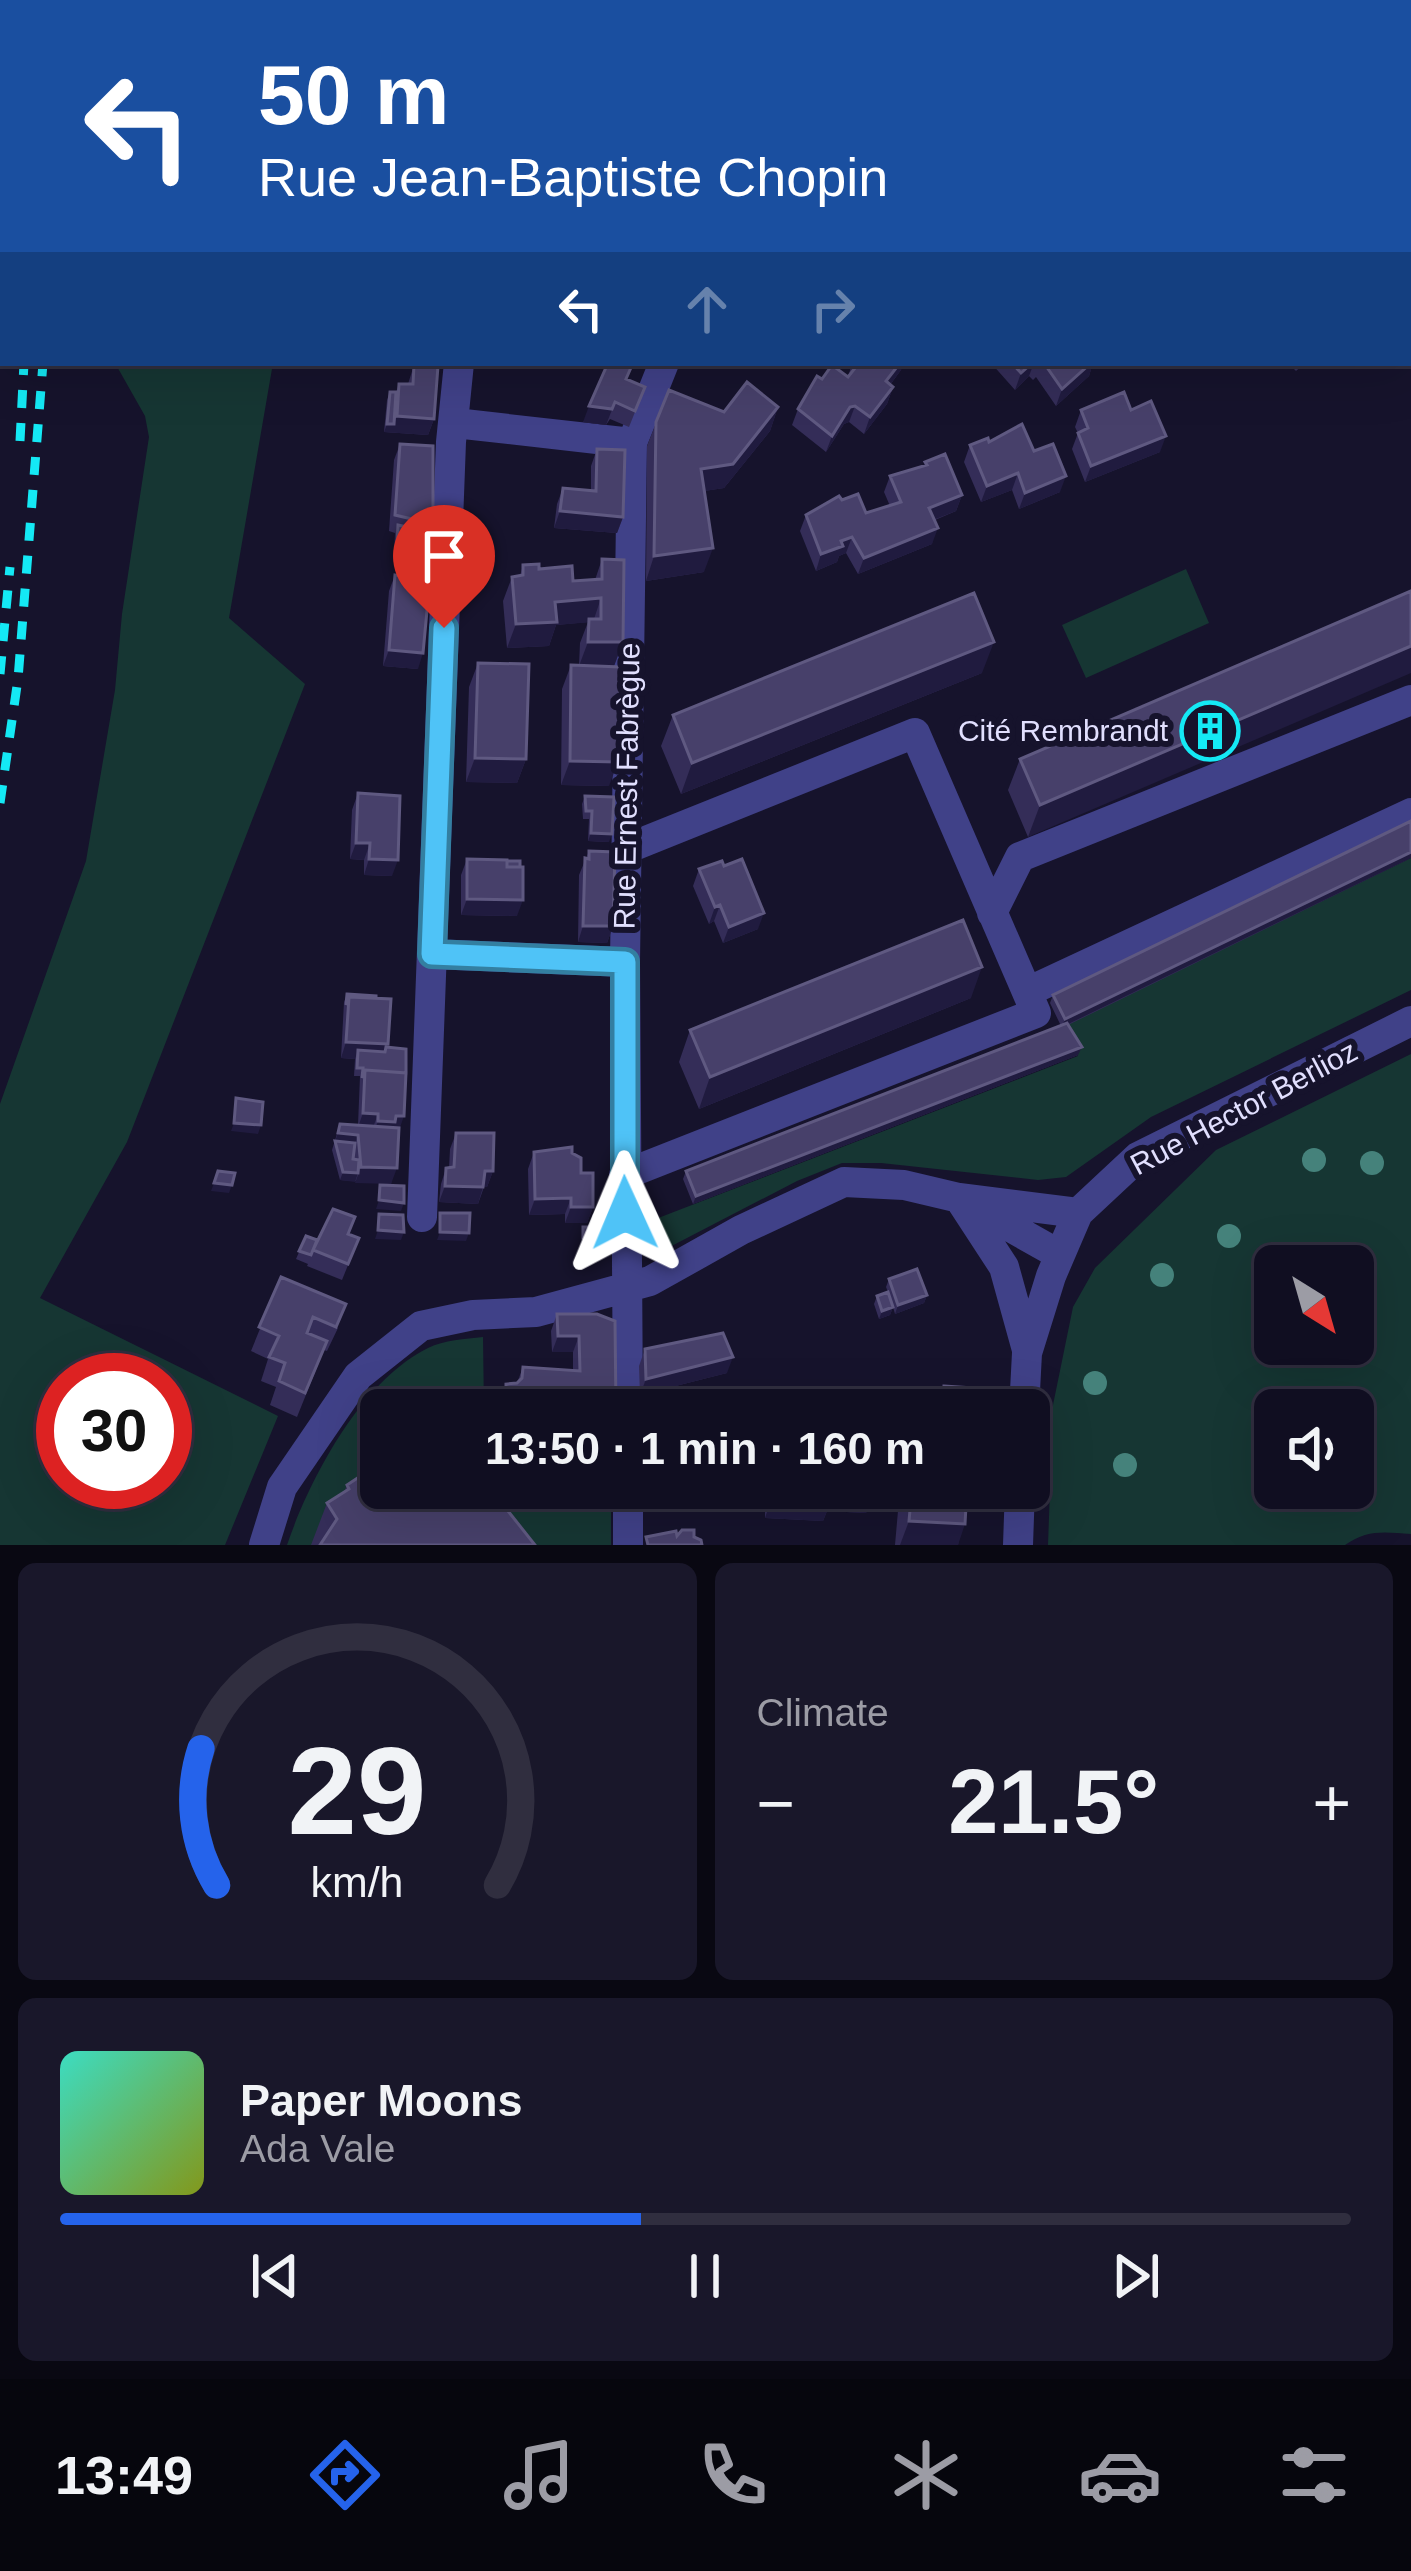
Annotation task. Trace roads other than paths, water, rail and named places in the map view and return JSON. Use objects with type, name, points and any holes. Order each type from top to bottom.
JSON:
[{"type":"street","points":[[422,1217],[451,442],[459,366]]},
{"type":"street","name":"Rue Ernest Fabrègue","points":[[628,1389],[624,1175],[632,443],[663,366]]},
{"type":"street","points":[[455,422],[632,443]]},
{"type":"street","points":[[992,913],[1020,856],[1411,700]]},
{"type":"street","points":[[624,1175],[1036,1013],[915,733],[626,849]]},
{"type":"street","points":[[1027,992],[1411,813]]},
{"type":"street","points":[[432,954],[625,962]]},
{"type":"street","name":"Rue Hector Berlioz","points":[[1025,1389],[1028,1353],[1078,1213],[1138,1157],[1411,1021]]},
{"type":"street","points":[[264,1545],[282,1486],[358,1376],[421,1326],[473,1315],[536,1312],[650,1281],[741,1230],[844,1182],[904,1185],[959,1198],[1078,1213]]},
{"type":"street","points":[[959,1198],[1060,1255]]},
{"type":"street","points":[[959,1198],[1004,1267],[1028,1353]]},
{"type":"street","points":[[628,1509],[628,1545]]},
{"type":"street","points":[[1018,1545],[1019,1509]]},
{"type":"railway","points":[[20,441],[24,366]]},
{"type":"railway","points":[[0,803],[18,679],[43,366]]},
{"type":"railway","points":[[0,674],[10,567]]},
{"type":"place","name":"Cité Rembrandt","points":[[1210,731]]}]
